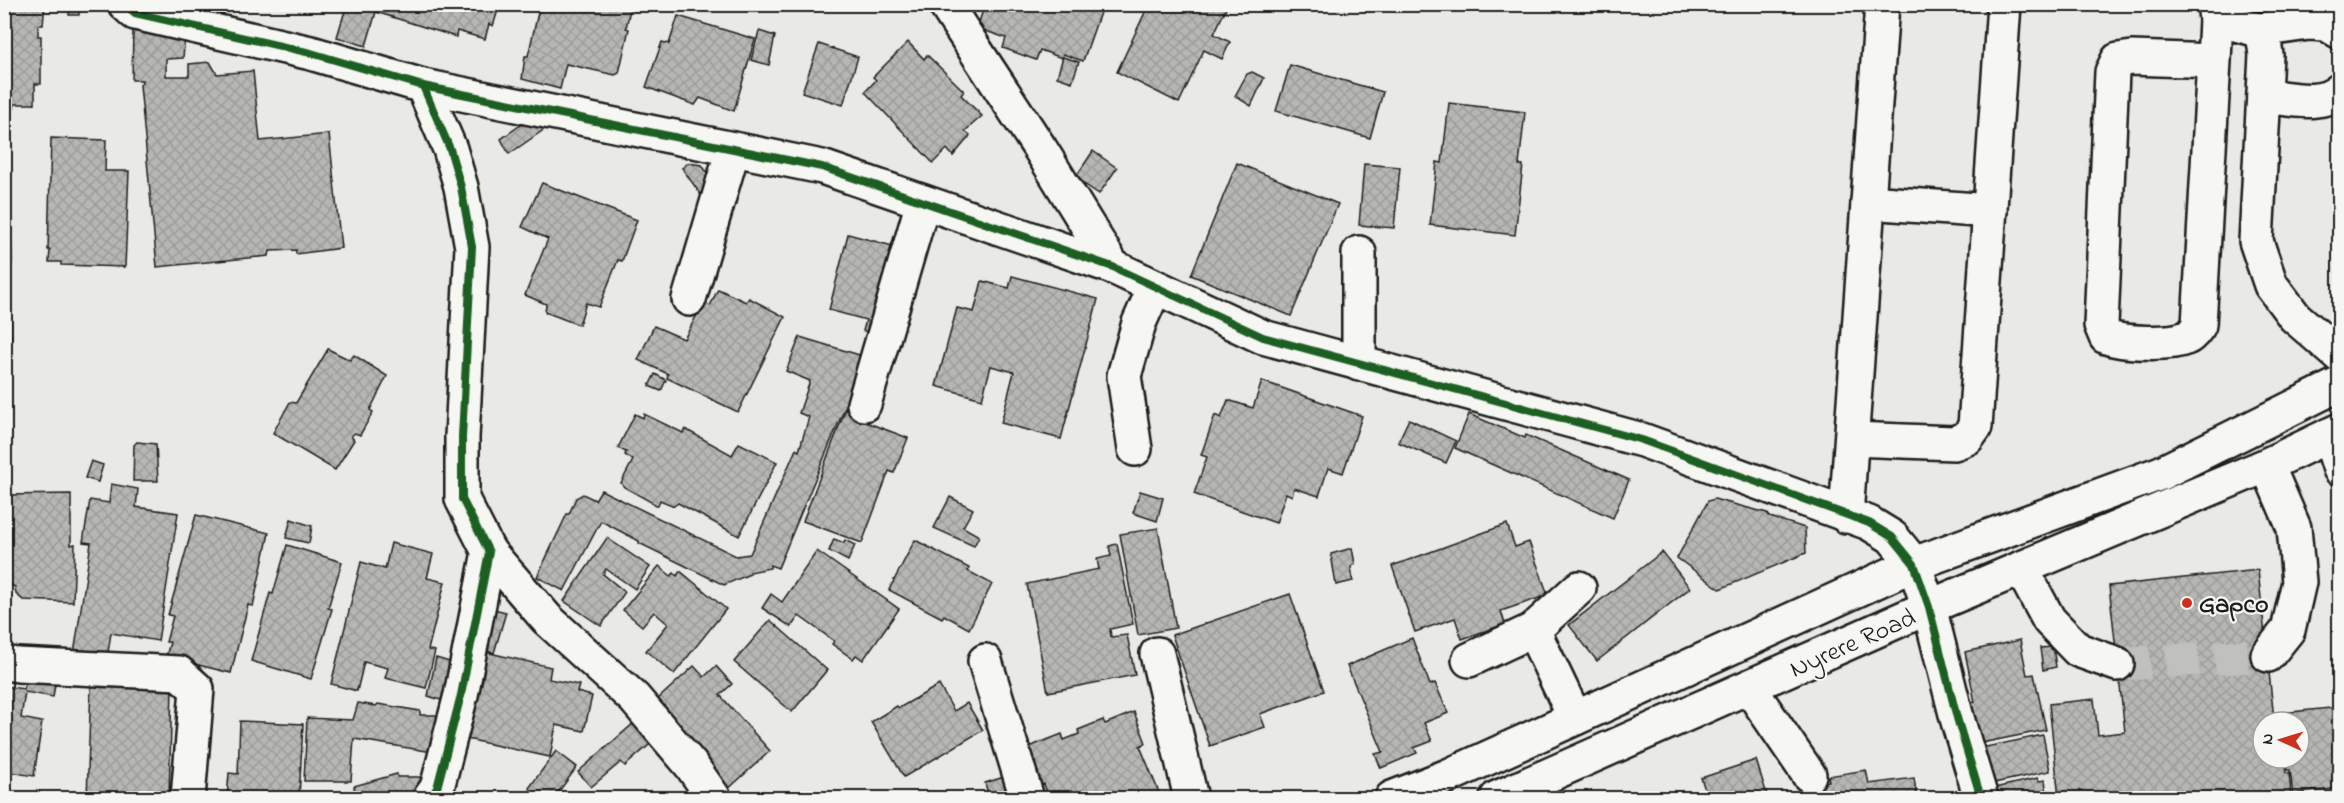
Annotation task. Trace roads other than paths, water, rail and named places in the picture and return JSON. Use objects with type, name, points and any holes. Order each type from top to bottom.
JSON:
[{"type":"street","points":[[125,4],[135,14],[310,53],[423,86],[822,167],[1113,267],[1263,337],[1642,440],[1869,523],[1925,560]]},
{"type":"street","points":[[945,4],[1041,150],[1113,267]]},
{"type":"street","points":[[1846,516],[1882,4]]},
{"type":"street","points":[[1852,439],[1954,443],[1967,438],[1975,427],[2004,4]]},
{"type":"street","points":[[2214,61],[2132,58],[2118,60],[2112,72],[2101,325],[2106,337],[2116,341],[2172,341],[2189,337],[2199,325],[2214,61],[2215,12],[2259,30],[2309,22],[2326,24],[2340,33]]},
{"type":"street","points":[[2259,30],[2264,40],[2266,55],[2256,241],[2271,285],[2295,317],[2340,356]]},
{"type":"street","points":[[423,86],[450,149],[461,187],[472,247],[462,437],[462,499],[489,552],[547,619],[634,698],[691,765],[714,798]]},
{"type":"street","points":[[2264,96],[2319,100],[2337,98]]},
{"type":"street","points":[[689,299],[733,149]]},
{"type":"street","points":[[864,404],[923,202]]},
{"type":"street","points":[[1868,202],[1990,211]]},
{"type":"street","points":[[1359,253],[1359,364]]},
{"type":"street","points":[[1135,449],[1124,376],[1139,323],[1155,287]]},
{"type":"street","points":[[1392,798],[1925,560],[2161,473],[2340,384]]},
{"type":"street","points":[[2334,433],[2340,469]]},
{"type":"street","name":"Nyrere Road","points":[[1497,798],[1538,790],[1749,687],[1929,607],[2267,465],[2334,433]]},
{"type":"street","points":[[2267,465],[2294,528],[2299,582],[2288,630],[2268,655]]},
{"type":"street","points":[[430,798],[437,788],[461,695],[489,552]]},
{"type":"street","points":[[1925,560],[1929,607],[1957,718],[1981,798]]},
{"type":"street","points":[[2021,568],[2049,620],[2078,650],[2117,664]]},
{"type":"street","points":[[1469,660],[1533,630],[1579,588]]},
{"type":"street","points":[[1533,630],[1575,718]]},
{"type":"street","points":[[1157,654],[1191,798]]},
{"type":"street","points":[[985,662],[1027,798]]},
{"type":"street","points":[[4,663],[179,673],[197,689],[188,798]]},
{"type":"street","points":[[1749,687],[1809,775]]},
{"type":"tunnel","points":[[2117,664],[2268,655]]},
{"type":"place","name":"Gapco","points":[[2187,603]]}]
